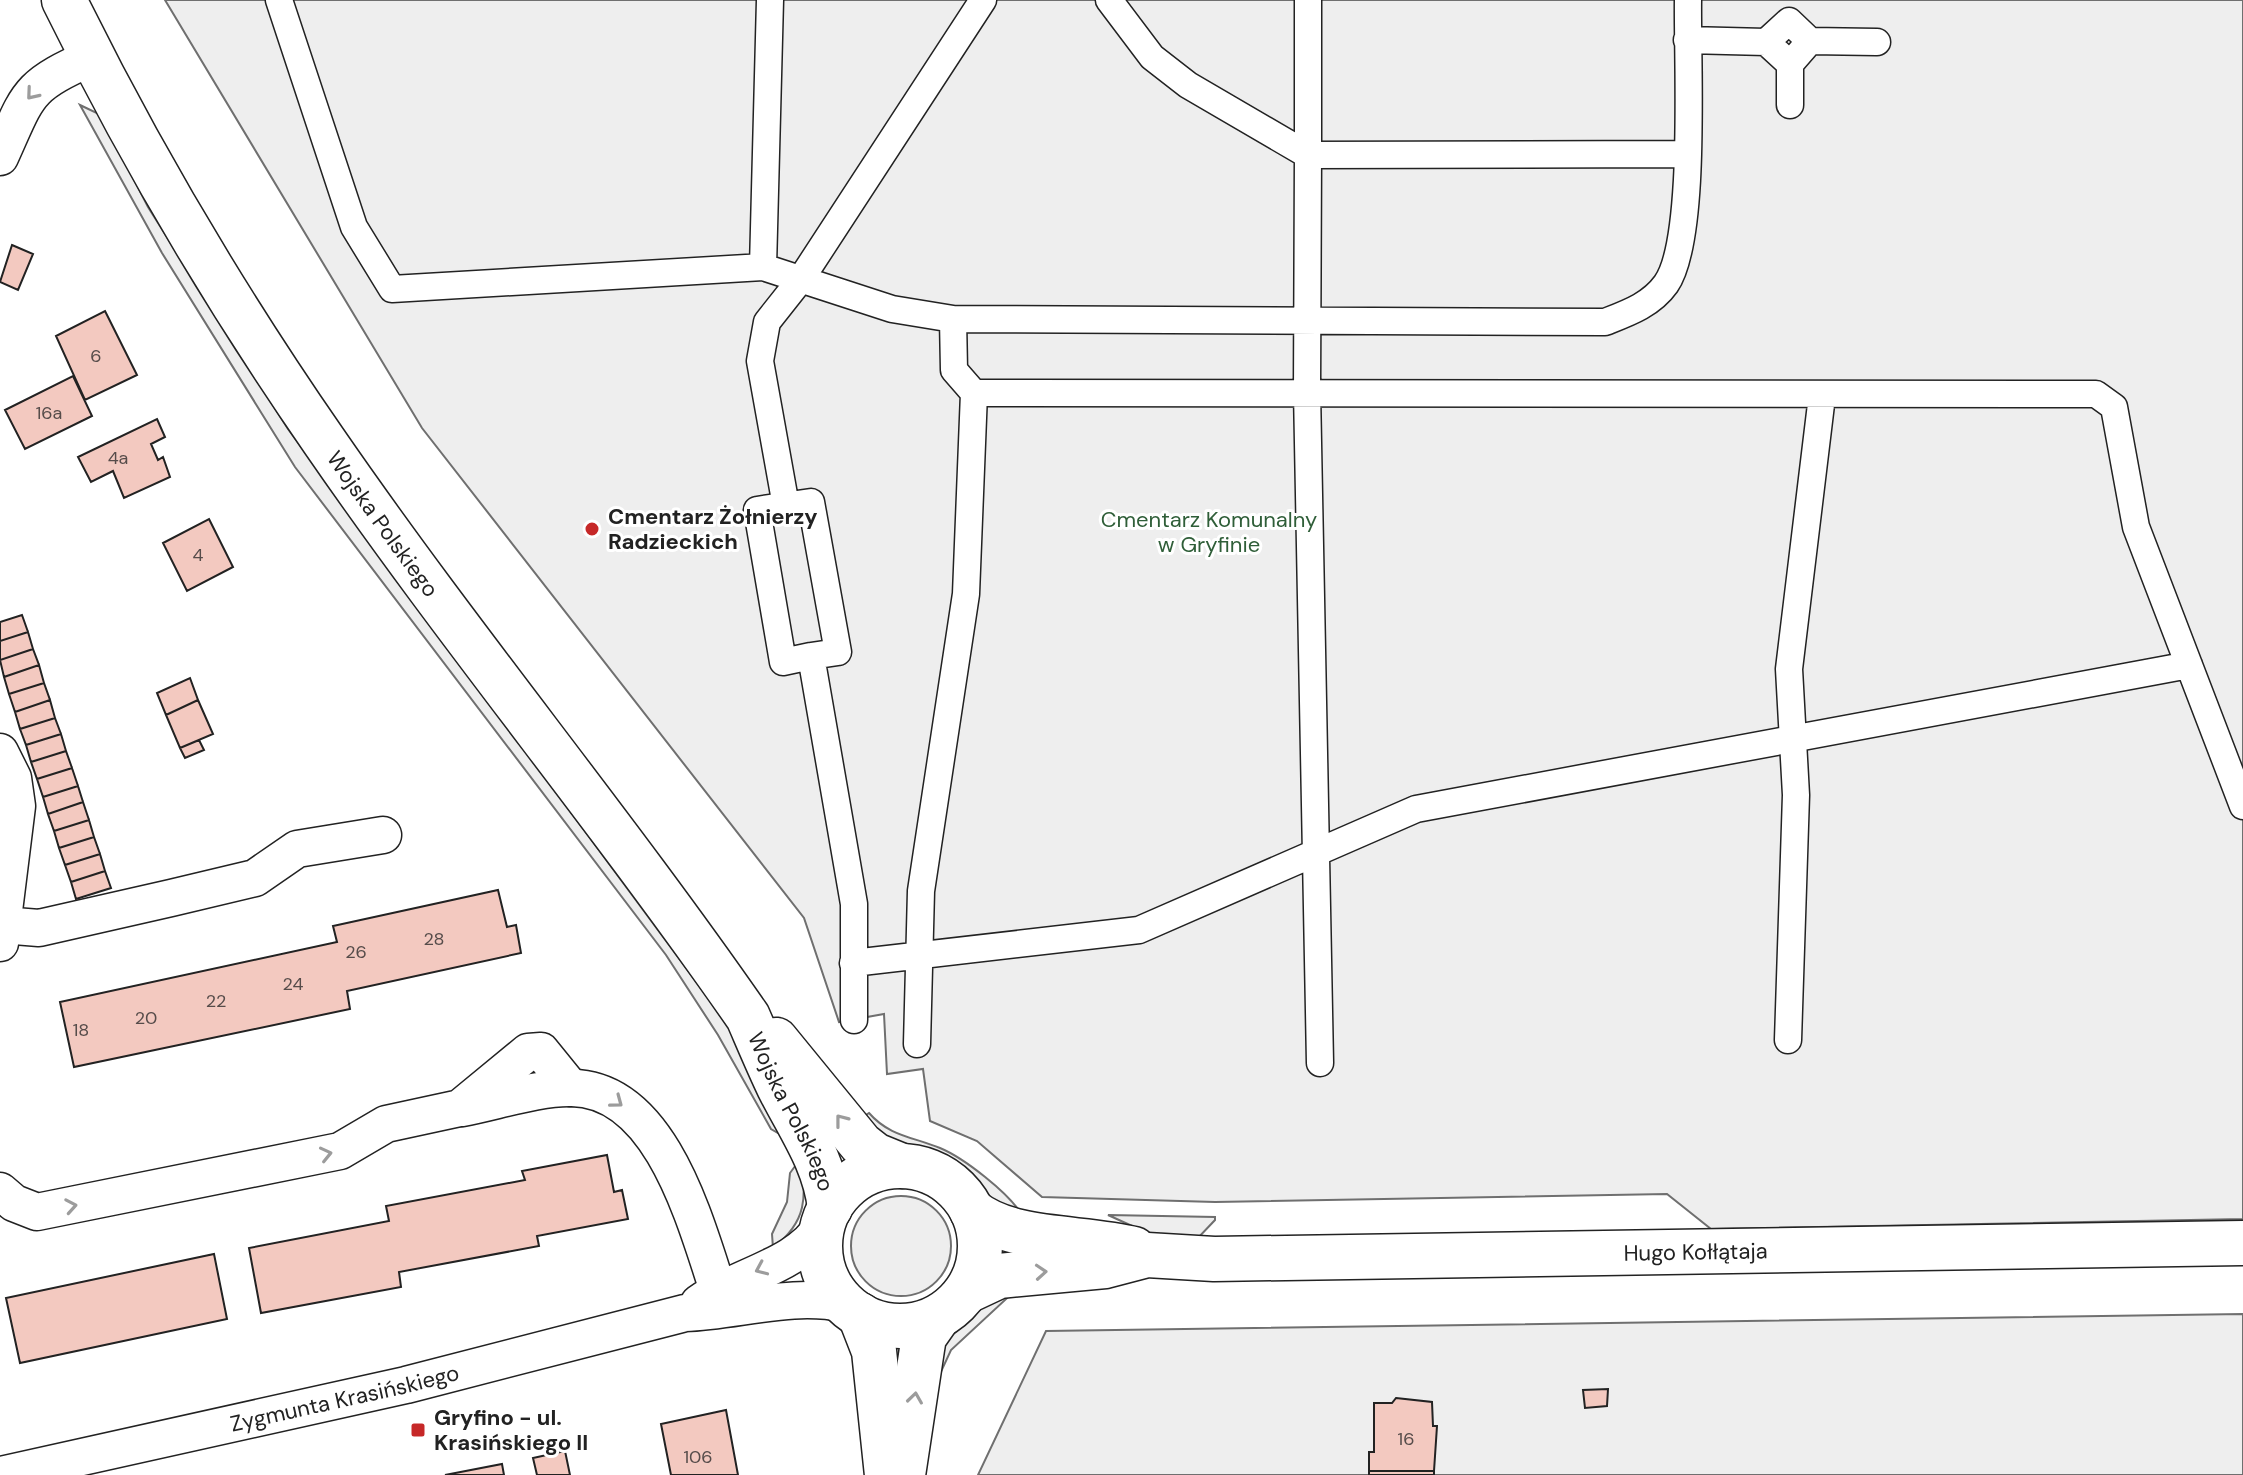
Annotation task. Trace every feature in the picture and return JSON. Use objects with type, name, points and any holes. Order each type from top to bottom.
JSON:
[{"type":"main road","name":"Wojska Polskiego","points":[[64,0],[92,57],[216,275],[324,441],[748,1017],[779,1086],[819,1162],[827,1187],[826,1217]]},
{"type":"main road","name":"Wojska Polskiego","points":[[748,1017],[782,1045],[861,1144],[875,1155],[902,1166]]},
{"type":"main road","points":[[887,1475],[874,1351],[852,1310],[824,1271],[820,1248],[826,1217],[857,1179],[878,1169],[902,1166],[923,1169],[943,1179],[960,1193],[972,1211],[980,1251],[976,1272],[924,1337],[903,1475]]},
{"type":"main road","name":"Hugo Kołłątaja","points":[[972,1211],[1003,1228],[1103,1241],[1147,1255],[1214,1259],[2243,1243]]},
{"type":"main road","name":"Hugo Kołłątaja","points":[[952,1304],[999,1276],[1105,1266],[1147,1255]]},
{"type":"main road","points":[[852,1310],[879,1324],[901,1327],[952,1304]]},
{"type":"street","points":[[279,0],[354,227],[392,289],[763,267],[892,309],[953,319],[1605,322],[1643,306],[1667,284],[1680,249],[1686,154],[1688,0]]},
{"type":"street","points":[[763,267],[770,0]]},
{"type":"street","points":[[786,506],[760,361],[767,322],[801,279],[983,0]]},
{"type":"street","points":[[1109,0],[1152,57],[1188,85],[1308,155],[1686,154]]},
{"type":"street","points":[[1308,0],[1307,391],[1320,1063]]},
{"type":"street","points":[[1766,42],[1789,10],[1810,41]]},
{"type":"street","points":[[1687,40],[1766,42],[1790,64]]},
{"type":"street","points":[[1790,105],[1790,64],[1810,41],[1877,42]]},
{"type":"street","points":[[0,157],[24,102],[35,88],[50,75],[92,57]]},
{"type":"street","points":[[917,1044],[921,891],[966,594],[974,393],[954,370],[953,319]]},
{"type":"street","points":[[974,393],[2096,394],[2114,407],[2136,527],[2243,806]]},
{"type":"street","points":[[1788,1040],[1796,795],[1790,740],[1789,669],[1822,396]]},
{"type":"street","points":[[811,502],[838,652],[811,656],[783,662],[757,510],[811,502]]},
{"type":"street","points":[[811,656],[854,904],[854,1020]]},
{"type":"street","points":[[853,963],[1139,930],[1317,849],[1416,809],[2189,665]]},
{"type":"street","points":[[0,752],[13,778],[17,806],[1,934],[255,878],[297,849],[383,835]]},
{"type":"street","points":[[0,1191],[14,1203],[37,1212],[340,1151],[386,1124],[460,1108],[528,1052],[541,1051],[571,1088],[608,1094],[648,1126],[674,1174],[718,1290]]},
{"type":"street","name":"Zygmunta Krasińskiego","points":[[685,1313],[718,1290],[793,1254],[815,1237],[826,1217]]},
{"type":"street","name":"Zygmunta Krasińskiego","points":[[1,1475],[406,1385],[685,1313],[725,1311],[807,1298],[852,1310]]},
{"type":"green space","name":"Cmentarz Komunalny w Gryfinie","points":[[165,0],[2243,0],[2243,1219],[1711,1229],[1667,1194],[1215,1202],[1042,1197],[977,1141],[930,1121],[923,1069],[887,1074],[884,1014],[839,1022],[804,918],[422,428]]},
{"type":"green space","points":[[80,105],[101,115],[148,207],[288,429],[737,1037],[785,1137],[771,1129],[718,1035],[666,955],[295,467],[162,253]]},
{"type":"green space","points":[[869,1113],[885,1127],[940,1148],[961,1160],[997,1187],[1022,1215],[986,1203],[953,1168],[911,1153],[858,1120]]},
{"type":"green space","points":[[801,1158],[804,1196],[799,1218],[773,1248],[772,1234],[787,1202],[790,1173]]},
{"type":"green space","points":[[901,1196],[920,1200],[936,1211],[947,1227],[951,1246],[947,1265],[936,1281],[920,1292],[901,1296],[882,1292],[866,1281],[855,1265],[851,1246],[855,1227],[866,1211],[882,1200]]},
{"type":"green space","points":[[1108,1215],[1215,1217],[1215,1220],[1197,1239],[1154,1236]]},
{"type":"green space","points":[[1018,1288],[951,1350],[939,1376],[930,1359],[957,1322],[977,1307]]},
{"type":"green space","points":[[2243,1314],[2243,1475],[978,1475],[1046,1331]]},
{"type":"building","points":[[12,245],[33,254],[18,290],[0,282]]},
{"type":"building","points":[[105,311],[137,375],[85,400],[56,336]]},
{"type":"building","points":[[73,376],[92,416],[25,449],[5,410]]},
{"type":"building","points":[[157,419],[165,437],[151,444],[158,460],[163,457],[170,477],[124,498],[113,471],[91,482],[78,457]]},
{"type":"building","points":[[209,519],[233,567],[187,591],[163,543]]},
{"type":"building","points":[[22,615],[28,632],[0,641],[0,622]]},
{"type":"building","points":[[28,632],[33,649],[0,660],[0,641]]},
{"type":"building","points":[[33,649],[39,665],[4,677],[0,660]]},
{"type":"building","points":[[39,665],[44,683],[9,694],[4,677]]},
{"type":"building","points":[[190,678],[198,700],[166,715],[157,693]]},
{"type":"building","points":[[44,683],[50,700],[15,712],[9,694]]},
{"type":"building","points":[[50,700],[55,718],[20,729],[15,712]]},
{"type":"building","points":[[198,700],[213,734],[180,748],[166,715]]},
{"type":"building","points":[[55,718],[61,734],[26,745],[20,729]]},
{"type":"building","points":[[61,734],[66,751],[31,762],[26,745]]},
{"type":"building","points":[[199,740],[204,750],[185,758],[180,748]]},
{"type":"building","points":[[66,751],[72,768],[37,779],[31,762]]},
{"type":"building","points":[[72,768],[78,786],[43,797],[37,779]]},
{"type":"building","points":[[78,786],[83,802],[48,814],[43,797]]},
{"type":"building","points":[[83,802],[89,820],[54,831],[48,814]]},
{"type":"building","points":[[89,820],[94,837],[59,848],[54,831]]},
{"type":"building","points":[[94,837],[100,854],[65,865],[59,848]]},
{"type":"building","points":[[100,854],[105,871],[71,882],[65,865]]},
{"type":"building","points":[[105,871],[111,888],[76,899],[71,882]]},
{"type":"building","points":[[498,890],[507,927],[516,925],[521,953],[347,991],[350,1009],[74,1067],[60,1002],[337,942],[333,926]]},
{"type":"building","points":[[607,1155],[614,1192],[622,1190],[628,1219],[537,1236],[539,1246],[399,1272],[401,1287],[261,1313],[249,1248],[389,1221],[386,1206],[525,1180],[522,1171]]},
{"type":"building","points":[[214,1254],[227,1319],[20,1363],[6,1298]]},
{"type":"building","points":[[1608,1389],[1607,1406],[1585,1408],[1583,1390]]},
{"type":"building","points":[[1396,1398],[1432,1402],[1433,1426],[1437,1426],[1434,1471],[1369,1471],[1369,1452],[1374,1452],[1374,1403],[1392,1403]]},
{"type":"building","points":[[726,1410],[738,1475],[671,1475],[661,1424]]},
{"type":"building","points":[[565,1451],[570,1475],[537,1475],[533,1458]]},
{"type":"building","points":[[502,1464],[504,1475],[445,1475]]},
{"type":"building","points":[[1369,1471],[1434,1471],[1434,1475],[1369,1475]]},
{"type":"place","name":"Cmentarz Żołnierzy Radzieckich","points":[[592,529]]},
{"type":"place","name":"Gryfino - ul. Krasińskiego II","points":[[418,1430]]}]
